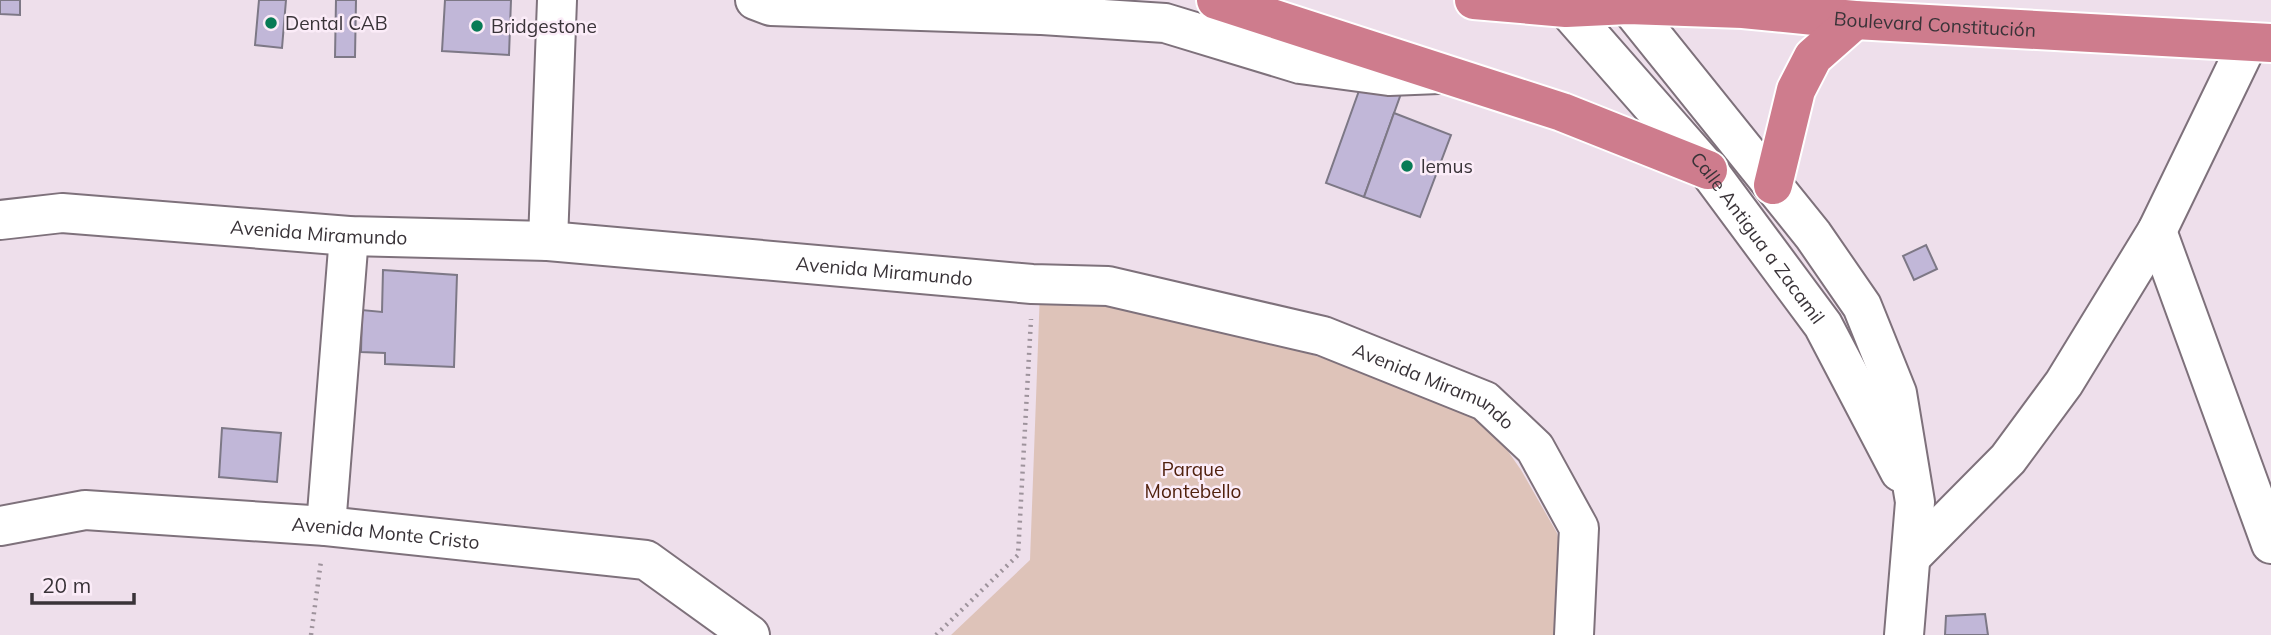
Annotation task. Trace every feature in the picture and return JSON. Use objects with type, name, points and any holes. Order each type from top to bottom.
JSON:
[{"type":"highway","points":[[1216,0],[1562,112],[1709,170]]},
{"type":"highway","name":"Boulevard Constitución","points":[[1474,0],[1743,9],[1855,20],[2260,43]]},
{"type":"highway","points":[[1773,185],[1796,90],[1813,57],[1855,20]]},
{"type":"street","points":[[548,242],[557,0]]},
{"type":"street","points":[[755,0],[771,6],[1045,8],[1165,23],[1300,64],[1389,76],[1447,74]]},
{"type":"street","points":[[1626,3],[1813,234],[1862,306],[1897,393],[1915,502],[1904,635]]},
{"type":"street","name":"Calle Antigua a Zacamil","points":[[1562,4],[1709,170],[1823,325],[1915,502]]},
{"type":"street","points":[[1911,557],[2008,459],[2064,383],[2157,232],[2260,43]]},
{"type":"street","name":"Avenida Miramundo","points":[[0,220],[62,213],[349,236],[548,242],[1032,284],[1108,286],[1322,337],[1485,401],[1535,448],[1579,528],[1574,635]]},
{"type":"street","points":[[2157,232],[2271,544]]},
{"type":"street","points":[[326,526],[349,236]]},
{"type":"street","name":"Avenida Monte Cristo","points":[[0,526],[85,510],[326,526],[646,560],[750,635]]},
{"type":"path","points":[[936,635],[1018,555],[1032,284]]},
{"type":"path","points":[[311,635],[326,526]]},
{"type":"green space","name":"Parque Montebello","points":[[1040,291],[1202,321],[1381,376],[1485,418],[1521,470],[1557,533],[1565,565],[1558,635],[951,635],[1030,560]]},
{"type":"building","points":[[0,0],[20,0],[20,15],[0,14]]},
{"type":"building","name":"Dental CAB","points":[[259,0],[286,0],[282,48],[255,45]]},
{"type":"building","points":[[336,0],[356,0],[355,57],[335,57]]},
{"type":"building","name":"Bridgestone","points":[[445,0],[511,0],[509,55],[442,51]]},
{"type":"building","points":[[1365,74],[1403,88],[1364,197],[1326,183]]},
{"type":"building","name":"lemus","points":[[1394,113],[1451,135],[1420,217],[1364,197]]},
{"type":"building","points":[[1926,245],[1937,269],[1914,280],[1903,256]]},
{"type":"building","points":[[383,270],[457,275],[454,367],[385,364],[385,353],[361,352],[362,310],[382,312]]},
{"type":"building","points":[[222,428],[281,433],[277,482],[219,477]]},
{"type":"building","points":[[1985,614],[1988,635],[1945,635],[1946,616]]},
{"type":"place","name":"Dental CAB","points":[[271,23]]},
{"type":"place","name":"Bridgestone","points":[[477,26]]},
{"type":"place","name":"lemus","points":[[1407,166]]}]
